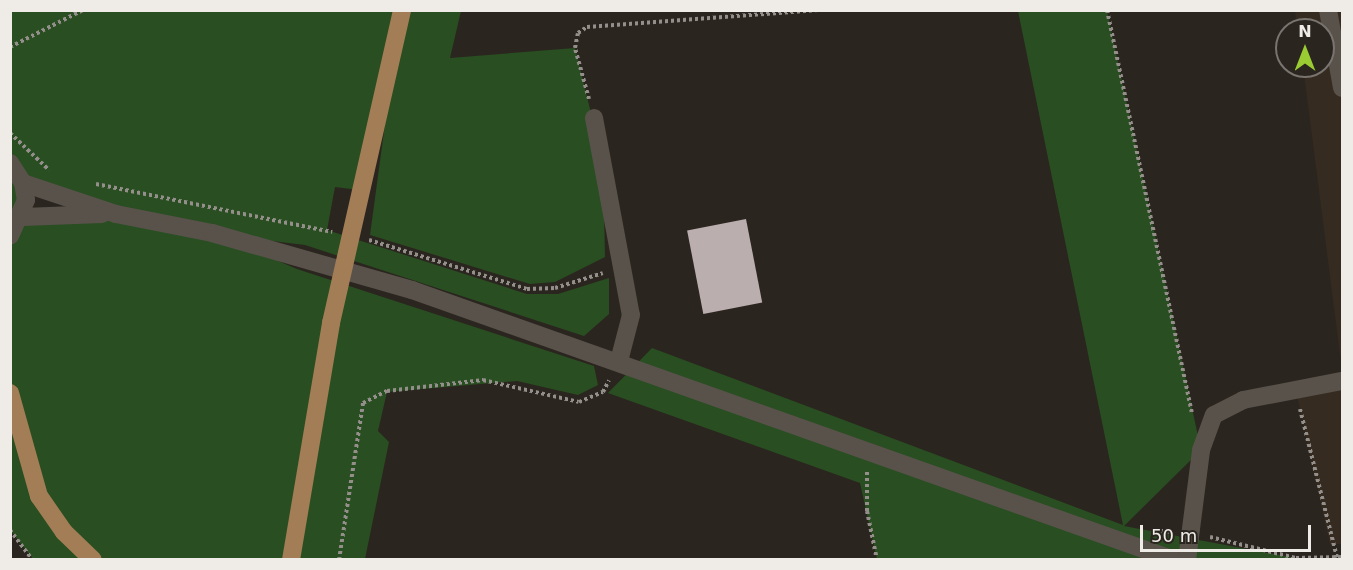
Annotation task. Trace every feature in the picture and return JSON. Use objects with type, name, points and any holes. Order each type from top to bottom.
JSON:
[{"type":"main road","points":[[291,560],[331,324],[359,190],[402,10]]},
{"type":"main road","points":[[10,393],[39,496],[64,532],[93,560]]},
{"type":"street","points":[[1328,10],[1342,88]]},
{"type":"street","points":[[594,118],[631,315],[620,361]]},
{"type":"street","points":[[10,163],[24,183],[116,214],[313,260],[620,361],[867,454],[1174,560]]},
{"type":"street","points":[[10,236],[23,217],[24,183]]},
{"type":"street","points":[[23,217],[116,214]]},
{"type":"street","points":[[1187,560],[1192,535],[1201,450],[1214,415],[1243,400],[1342,381]]},
{"type":"path","points":[[10,47],[83,10]]},
{"type":"path","points":[[594,118],[575,48],[578,33],[587,27],[821,10]]},
{"type":"path","points":[[1107,10],[1193,416]]},
{"type":"path","points":[[10,133],[57,174]]},
{"type":"path","points":[[84,181],[338,233]]},
{"type":"path","points":[[359,237],[527,290],[555,288],[622,267]]},
{"type":"path","points":[[339,560],[363,402],[387,392],[483,380],[579,402],[603,392],[620,361]]},
{"type":"path","points":[[1146,529],[1254,544],[1296,558],[1340,557],[1296,391]]},
{"type":"path","points":[[867,454],[867,511],[877,560]]},
{"type":"path","points":[[10,530],[33,560]]},
{"type":"shaded area","points":[[1295,11],[1342,11],[1342,370],[1305,78],[1335,78],[1335,18],[1296,18]]},
{"type":"shaded area","points":[[1342,381],[1342,544],[1330,544],[1296,391]]},
{"type":"green space","points":[[10,11],[461,11],[450,58],[575,48],[603,162],[605,257],[555,282],[530,284],[370,235],[398,28],[359,190],[335,187],[327,230],[527,294],[558,294],[609,278],[609,314],[584,336],[305,245],[215,234],[297,269],[594,366],[598,385],[578,395],[517,381],[387,392],[378,431],[389,442],[365,559],[33,559],[10,530]],"holes":[[[24,183],[113,214],[23,217]]]},
{"type":"green space","points":[[1018,11],[1107,11],[1201,450],[1124,526],[1295,558],[1342,559],[877,559],[860,483],[608,393],[652,348],[1123,525]]},
{"type":"building","points":[[746,219],[762,302],[703,314],[687,230]]}]
